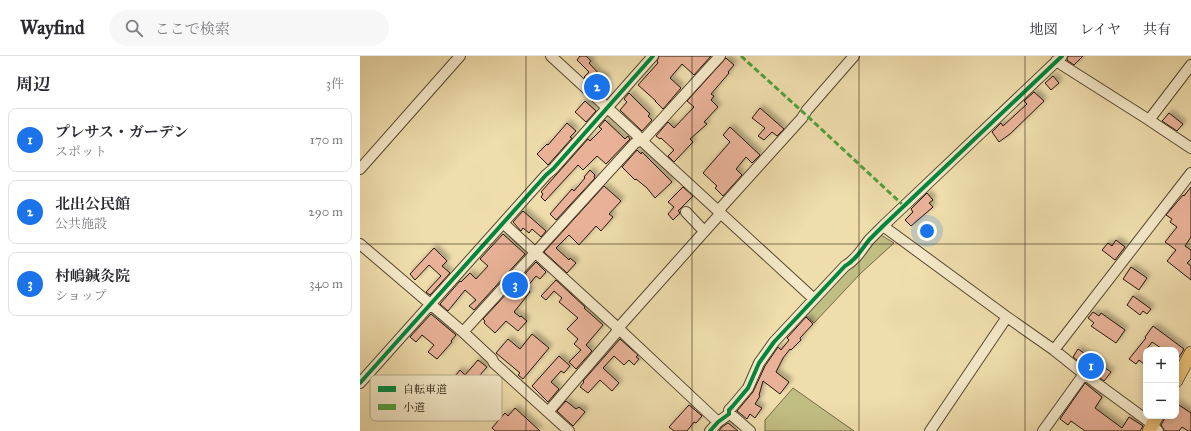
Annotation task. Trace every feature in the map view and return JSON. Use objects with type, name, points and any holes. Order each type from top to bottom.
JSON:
[{"type":"main road","points":[[1179,375],[1191,353]]},
{"type":"street","points":[[360,169],[460,56]]},
{"type":"street","points":[[551,56],[814,299]]},
{"type":"street","points":[[360,383],[553,169],[607,108],[610,102],[653,56]]},
{"type":"street","points":[[463,332],[534,252],[635,143],[644,139],[720,56]]},
{"type":"street","points":[[548,412],[854,56]]},
{"type":"street","points":[[710,431],[718,422],[729,414],[732,407],[748,388],[759,363],[766,352],[814,299],[845,266],[850,264],[883,226],[1059,59],[1191,148]]},
{"type":"street","points":[[1149,120],[1191,65]]},
{"type":"street","points":[[1054,350],[1191,173]]},
{"type":"street","points":[[686,212],[704,231]]},
{"type":"street","points":[[503,223],[718,422]]},
{"type":"street","points":[[883,226],[1054,350],[1154,426]]},
{"type":"street","points":[[360,244],[463,332],[492,359],[494,363],[569,431]]},
{"type":"street","points":[[930,431],[1007,317]]},
{"type":"street","points":[[1043,431],[1084,374]]},
{"type":"street","points":[[729,414],[750,431]]},
{"type":"shaded area","points":[[881,235],[894,243],[861,273],[814,323],[805,315]]},
{"type":"shaded area","points":[[793,388],[854,431],[765,431],[765,420]]},
{"type":"building","points":[[580,56],[586,56],[591,61],[589,63],[599,74],[607,79],[602,85],[606,89],[602,94],[584,77],[589,72],[577,60]]},
{"type":"building","points":[[659,56],[711,56],[694,75],[682,64],[670,78],[681,88],[663,109],[638,85],[658,63],[657,61]]},
{"type":"building","points":[[1068,56],[1083,56],[1074,65],[1067,60]]},
{"type":"building","points":[[726,58],[734,65],[711,94],[714,96],[711,100],[718,107],[704,122],[707,124],[690,139],[693,142],[674,162],[668,156],[674,150],[661,138],[660,139],[656,136],[668,122],[674,128],[694,107],[687,101]]},
{"type":"building","points":[[1053,76],[1059,83],[1051,90],[1045,83]]},
{"type":"building","points":[[1034,92],[1044,101],[1010,134],[999,142],[992,132],[1001,123],[1003,126],[1027,104],[1024,101]]},
{"type":"building","points":[[629,93],[650,114],[648,116],[652,120],[642,131],[620,110],[627,102],[624,99]]},
{"type":"building","points":[[585,101],[596,111],[586,122],[575,112]]},
{"type":"building","points":[[760,108],[784,129],[777,136],[772,132],[764,140],[758,136],[765,128],[752,118]]},
{"type":"building","points":[[1169,113],[1183,124],[1177,131],[1162,121]]},
{"type":"building","points":[[605,120],[625,139],[628,136],[630,139],[606,164],[597,156],[583,170],[578,165],[545,201],[541,197],[543,194],[541,192],[588,139],[590,141],[602,129],[599,127]]},
{"type":"building","points":[[567,123],[576,131],[570,137],[572,138],[548,165],[537,154],[547,144],[548,145]]},
{"type":"building","points":[[730,127],[760,155],[752,163],[746,157],[736,169],[742,175],[723,196],[715,188],[717,186],[703,173],[730,142],[723,135]]},
{"type":"building","points":[[637,150],[641,154],[642,152],[672,182],[655,198],[647,188],[636,179],[635,180],[622,167]]},
{"type":"building","points":[[590,170],[595,175],[595,178],[556,220],[550,214],[572,189],[574,191]]},
{"type":"building","points":[[604,186],[621,201],[609,214],[613,217],[601,231],[596,226],[579,245],[569,235],[556,248],[569,260],[570,258],[576,263],[567,273],[544,252]]},
{"type":"building","points":[[683,187],[693,196],[678,211],[680,213],[673,220],[668,214],[674,207],[668,202]]},
{"type":"building","points":[[1191,187],[1191,237],[1185,246],[1191,250],[1191,259],[1187,263],[1191,266],[1191,280],[1167,261],[1176,250],[1165,242],[1177,227],[1170,222],[1172,219],[1166,215]]},
{"type":"building","points":[[927,193],[933,200],[929,203],[933,207],[911,226],[905,220],[913,212],[911,209]]},
{"type":"building","points":[[523,211],[546,231],[541,237],[532,229],[529,233],[523,228],[521,231],[513,222]]},
{"type":"building","points":[[503,234],[525,254],[474,310],[469,306],[476,300],[465,290],[448,311],[440,304],[460,281],[461,282],[470,273],[476,279],[488,266],[480,259]]},
{"type":"building","points":[[1116,240],[1125,247],[1115,260],[1102,250],[1108,243],[1112,246]]},
{"type":"building","points":[[434,248],[447,261],[442,266],[450,273],[430,295],[426,292],[441,276],[429,265],[415,280],[410,274]]},
{"type":"building","points":[[536,262],[546,272],[540,279],[536,276],[526,288],[530,292],[514,312],[527,321],[518,331],[506,321],[495,333],[484,323],[485,321],[483,319]]},
{"type":"building","points":[[1131,267],[1147,278],[1139,290],[1123,279]]},
{"type":"building","points":[[556,280],[603,325],[586,345],[592,351],[576,369],[569,362],[581,350],[574,344],[578,339],[567,329],[578,318],[559,302],[562,298],[554,291],[546,300],[541,296]]},
{"type":"building","points":[[1133,296],[1151,309],[1147,314],[1143,311],[1140,315],[1127,305]]},
{"type":"building","points":[[1093,312],[1099,316],[1101,313],[1125,330],[1116,343],[1091,326],[1094,323],[1088,318]]},
{"type":"building","points":[[431,314],[456,335],[451,341],[452,342],[437,359],[428,352],[434,345],[422,335],[416,342],[410,337]]},
{"type":"building","points":[[806,317],[813,324],[800,338],[801,340],[791,350],[790,349],[783,358],[776,372],[789,382],[780,394],[763,381],[760,396],[755,404],[762,408],[755,418],[750,414],[747,419],[737,411],[753,392],[765,366],[778,347],[781,350],[789,340],[787,338]]},
{"type":"building","points":[[1153,326],[1184,349],[1179,357],[1179,347],[1160,347],[1152,342],[1148,347],[1143,347],[1143,363],[1139,360],[1136,364],[1129,359],[1146,338],[1145,337]]},
{"type":"building","points":[[532,334],[549,348],[523,379],[518,375],[520,373],[496,353],[508,339],[520,349]]},
{"type":"building","points":[[620,339],[638,355],[636,357],[639,359],[634,365],[629,360],[624,365],[614,356],[603,368],[619,383],[612,391],[600,380],[588,393],[580,387],[584,382],[583,381]]},
{"type":"building","points":[[1078,349],[1111,372],[1104,381],[1073,357]]},
{"type":"building","points":[[559,356],[570,366],[564,373],[561,371],[551,382],[559,389],[548,402],[532,386]]},
{"type":"building","points":[[478,360],[487,367],[480,375],[465,375]]},
{"type":"building","points":[[460,370],[465,375],[456,375]]},
{"type":"building","points":[[1085,383],[1102,397],[1095,408],[1122,428],[1129,417],[1143,426],[1140,431],[1085,431],[1071,421],[1068,425],[1060,419]]},
{"type":"building","points":[[566,401],[576,409],[579,407],[585,412],[573,426],[557,411]]},
{"type":"building","points":[[689,405],[702,416],[696,423],[694,422],[687,431],[674,431],[669,427]]},
{"type":"building","points":[[1179,405],[1191,413],[1191,431],[1188,431],[1182,427],[1179,431],[1165,431],[1161,425],[1164,419],[1179,419]]},
{"type":"building","points":[[515,408],[540,431],[495,431],[492,428],[498,421],[502,421],[502,416],[505,413],[508,416]]},
{"type":"building","points":[[728,423],[738,431],[719,431]]},
{"type":"marked path","points":[[741,56],[904,206]]},
{"type":"cycle path","points":[[360,383],[653,56]]},
{"type":"cycle path","points":[[710,431],[718,422],[729,414],[729,410],[748,388],[759,363],[774,342],[845,266],[856,258],[869,240],[1062,56]]},
{"type":"place","name":"北出公民館","points":[[597,87]]},
{"type":"place","name":"村嶋鍼灸院","points":[[515,285]]},
{"type":"place","name":"プレサス・ガーデン","points":[[1091,366]]}]
